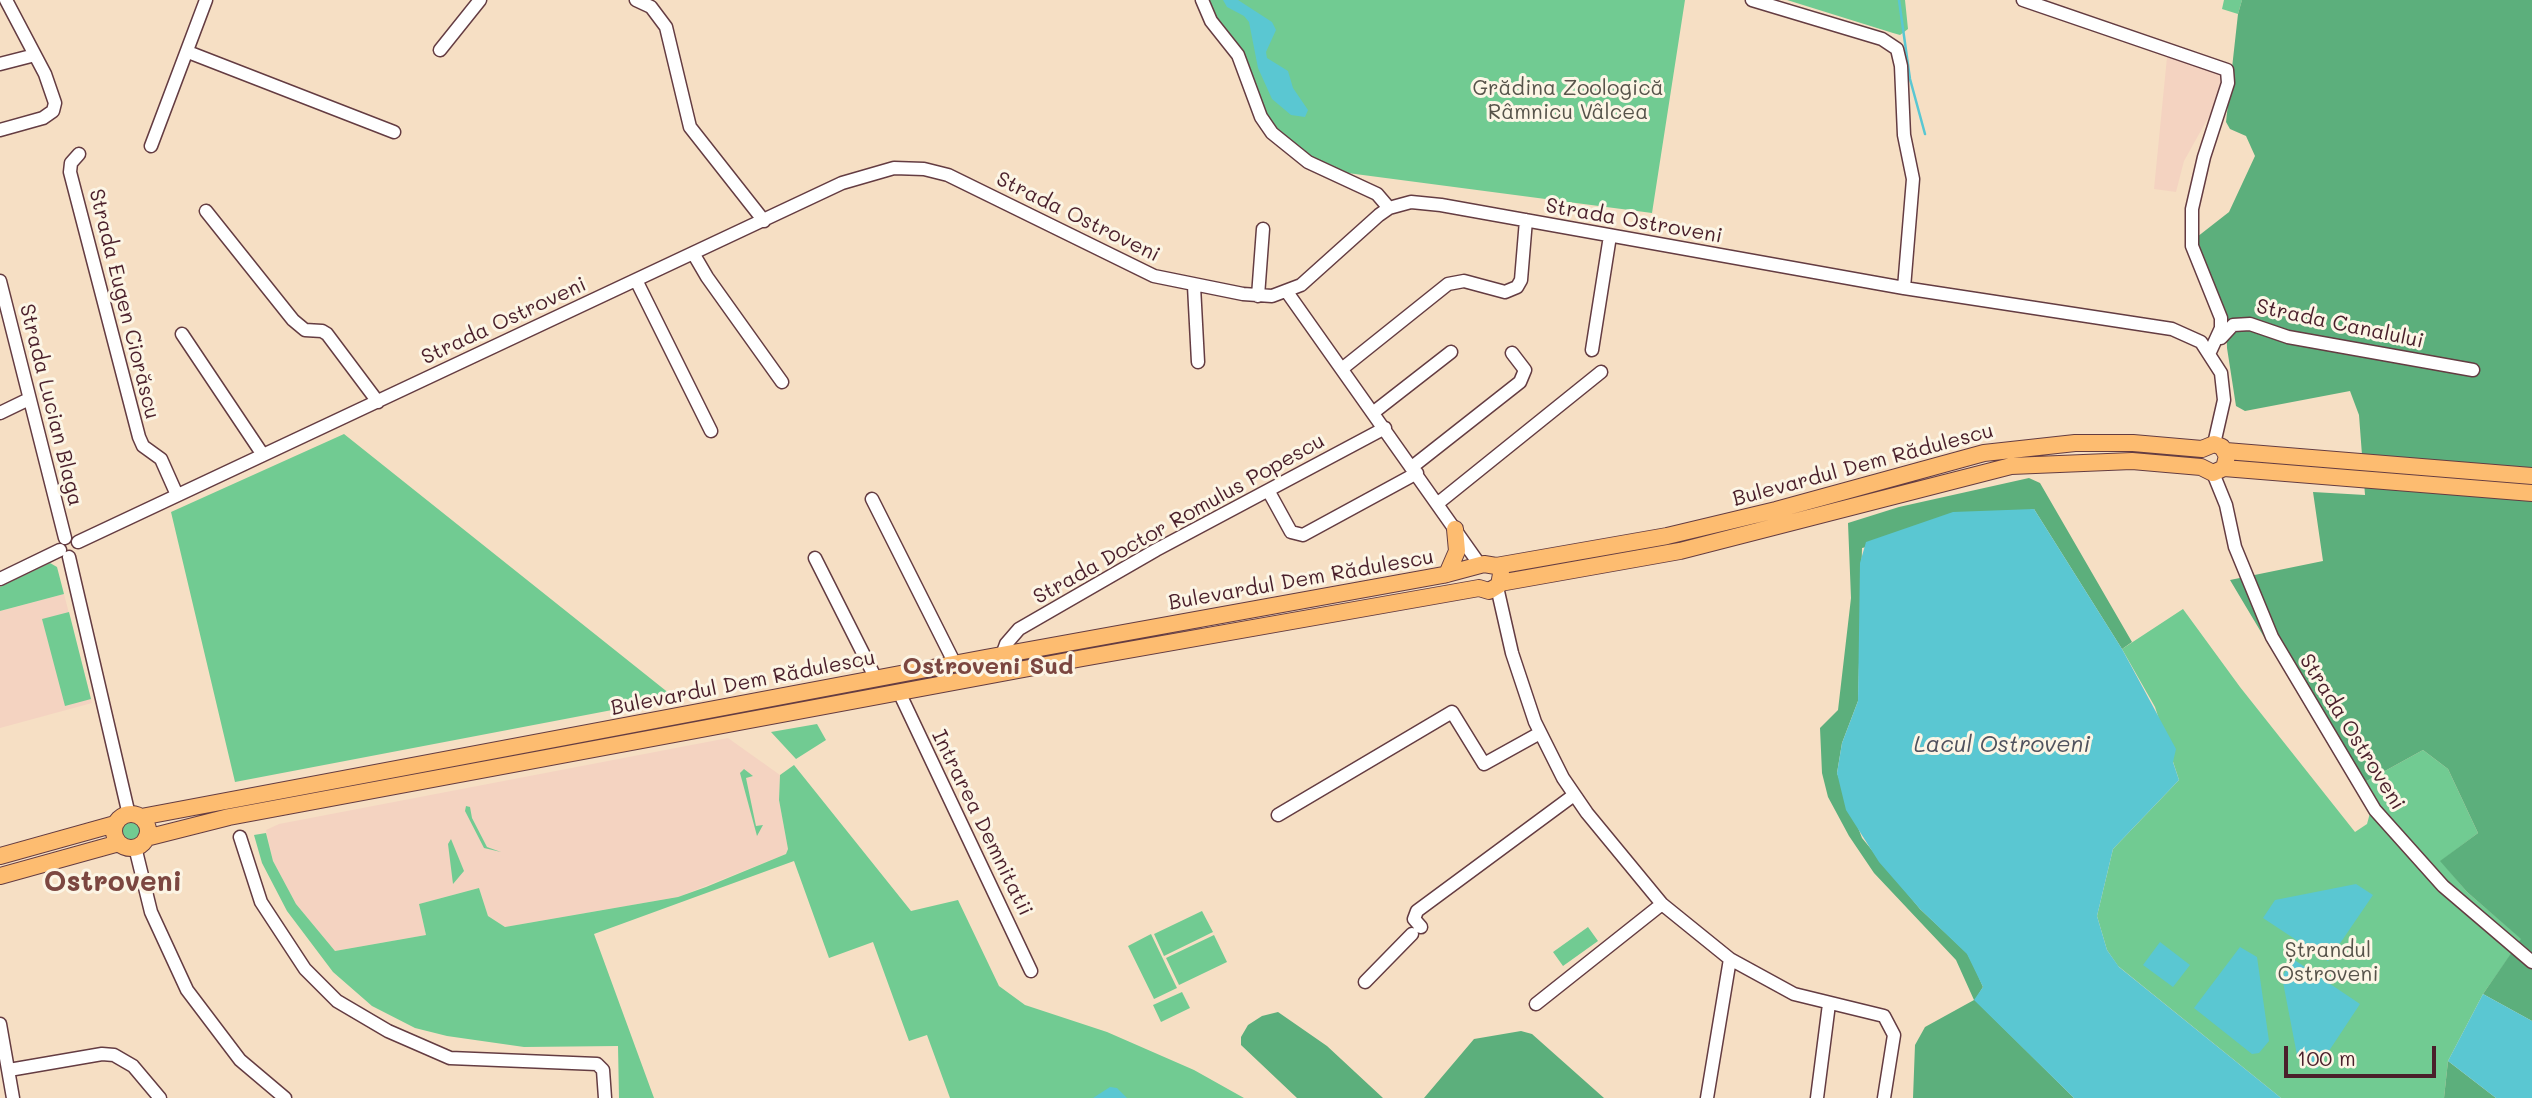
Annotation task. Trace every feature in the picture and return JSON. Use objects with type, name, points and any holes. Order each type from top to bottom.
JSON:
[{"type":"main road","name":"Bulevardul Dem Rădulescu","points":[[0,876],[229,817],[717,717],[876,679],[1721,524],[1994,451],[2104,443],[2217,448],[2532,476]]},
{"type":"main road","points":[[2217,448],[2227,460],[2215,469],[2199,456],[2217,448]]},
{"type":"main road","name":"Bulevardul Dem Rădulescu","points":[[135,816],[717,717],[899,692],[1491,587],[1694,548],[2011,467],[2104,461],[2532,493]]},
{"type":"main road","points":[[1447,574],[1457,551],[1455,529]]},
{"type":"main road","points":[[1484,566],[1501,574],[1491,587],[1474,581],[1484,566]]},
{"type":"main road","points":[[0,856],[135,816],[147,828],[133,843],[115,835],[115,824]]},
{"type":"street","points":[[0,130],[43,118],[53,111],[55,103],[52,90],[6,0]]},
{"type":"street","points":[[151,146],[206,0]]},
{"type":"street","points":[[440,50],[480,0]]},
{"type":"street","points":[[636,0],[654,4],[671,38],[682,101],[690,127],[747,196],[764,221]]},
{"type":"street","points":[[1202,0],[1211,21],[1238,55],[1261,117],[1272,133],[1308,162],[1377,194],[1389,208]]},
{"type":"street","points":[[1752,0],[1882,39],[1897,49],[1902,66],[1904,135],[1913,180],[1904,288]]},
{"type":"street","points":[[2023,0],[2222,65],[2227,70],[2228,83],[2204,157],[2192,209],[2192,246],[2221,317],[2221,328],[2210,352],[2221,373],[2224,400],[2217,448]]},
{"type":"street","points":[[188,52],[394,132]]},
{"type":"street","points":[[0,64],[35,55]]},
{"type":"street","name":"Strada Eugen Ciorăscu","points":[[79,155],[71,163],[70,172],[139,437],[143,446],[161,459],[177,495]]},
{"type":"street","name":"Strada Ostroveni","points":[[64,549],[77,553],[78,542],[177,495],[858,177],[894,168],[924,169],[958,180],[1139,271],[1194,286],[1258,296],[1287,292],[1312,278],[1389,208],[1399,204],[1426,203],[1904,288],[2159,326],[2193,337],[2210,352]]},
{"type":"street","points":[[206,211],[293,320],[305,330],[327,334],[378,402]]},
{"type":"street","points":[[1343,368],[1448,284],[1464,281],[1505,292],[1517,288],[1521,280],[1526,220]]},
{"type":"street","points":[[1258,296],[1263,229]]},
{"type":"street","points":[[1592,350],[1610,236]]},
{"type":"street","points":[[693,253],[706,276],[782,382]]},
{"type":"street","points":[[636,280],[711,431]]},
{"type":"street","name":"Strada Lucian Blaga","points":[[0,281],[64,549],[135,816]]},
{"type":"street","points":[[1194,286],[1198,362]]},
{"type":"street","points":[[1287,292],[1484,566]]},
{"type":"street","name":"Strada Canalului","points":[[2210,352],[2226,330],[2243,323],[2288,337],[2473,370]]},
{"type":"street","points":[[182,334],[263,455]]},
{"type":"street","points":[[1374,411],[1451,352]]},
{"type":"street","points":[[1269,492],[1291,532],[1303,535],[1414,470],[1520,382],[1525,370],[1512,353]]},
{"type":"street","points":[[1437,504],[1601,372]]},
{"type":"street","points":[[0,413],[29,399]]},
{"type":"street","name":"Strada Doctor Romulus Popescu","points":[[1002,655],[1007,642],[1019,629],[1156,550],[1385,428]]},
{"type":"street","name":"Strada Ostroveni","points":[[2215,469],[2235,547],[2272,637],[2375,810],[2443,887],[2532,962]]},
{"type":"street","points":[[872,499],[955,664]]},
{"type":"street","points":[[0,579],[64,549]]},
{"type":"street","points":[[815,558],[876,679]]},
{"type":"street","points":[[1491,587],[1502,611],[1523,690],[1540,733],[1574,795],[1662,904],[1730,959],[1773,985],[1829,1004],[1877,1013],[1890,1022],[1894,1035],[1885,1098]]},
{"type":"street","name":"Intrarea Demnitatii","points":[[899,692],[1031,971]]},
{"type":"street","points":[[1278,815],[1452,712],[1483,764],[1540,733]]},
{"type":"street","points":[[1365,982],[1417,931],[1414,919],[1416,911],[1574,795]]},
{"type":"street","points":[[240,837],[261,902],[305,969],[337,1001],[388,1031],[450,1058],[597,1064],[603,1070],[605,1098]]},
{"type":"street","points":[[133,843],[151,912],[187,990],[240,1060],[285,1098]]},
{"type":"street","points":[[1536,1003],[1662,904]]},
{"type":"street","points":[[1706,1098],[1730,959]]},
{"type":"street","points":[[1817,1098],[1829,1004]]},
{"type":"street","points":[[0,1024],[13,1098]]},
{"type":"street","points":[[9,1070],[102,1054],[114,1055],[132,1066],[160,1098]]},
{"type":"shaded area","points":[[2167,57],[2222,72],[2218,100],[2184,161],[2176,192],[2154,189]]},
{"type":"shaded area","points":[[64,594],[92,703],[0,728],[0,611]]},
{"type":"shaded area","points":[[728,738],[780,775],[779,800],[788,849],[786,854],[678,897],[505,927],[488,916],[479,888],[419,904],[426,935],[335,951],[296,904],[273,861],[266,830],[279,824]]},
{"type":"green space","name":"Grădina Zoologică Râmnicu Vâlcea","points":[[1208,0],[1685,0],[1652,213],[1340,172],[1306,156],[1271,125],[1248,62],[1228,31],[1210,12]]},
{"type":"green space","points":[[1787,0],[1905,0],[1908,29],[1900,35]]},
{"type":"green space","points":[[2224,0],[2242,0],[2238,14],[2222,9]]},
{"type":"green space","points":[[2242,0],[2532,0],[2532,1021],[2483,994],[2521,939],[2467,892],[2440,861],[2478,833],[2448,769],[2423,750],[2354,788],[2230,580],[2323,561],[2313,492],[2365,495],[2359,415],[2350,391],[2245,411],[2236,406],[2227,348],[2226,311],[2214,292],[2198,249],[2197,237],[2229,212],[2255,156],[2246,136],[2230,129],[2226,122],[2238,14]]},
{"type":"green space","points":[[344,434],[675,698],[235,782],[171,512]]},
{"type":"green space","points":[[2029,478],[2040,483],[2132,642],[2122,649],[2034,509],[1862,548],[1858,701],[1842,743],[1837,773],[1862,838],[1920,909],[1967,953],[1983,987],[1975,1000],[2074,1098],[1913,1098],[1915,1045],[1925,1027],[1974,1000],[1956,960],[1874,873],[1849,836],[1828,797],[1822,773],[1820,728],[1838,710],[1851,598],[1848,523],[1899,507]]},
{"type":"green space","points":[[50,563],[57,567],[64,594],[0,611],[0,587]]},
{"type":"green space","name":"Ștrandul Ostroveni","points":[[2183,609],[2240,687],[2355,832],[2367,824],[2370,813],[2354,788],[2423,750],[2448,769],[2478,833],[2441,861],[2467,892],[2522,939],[2483,994],[2448,1061],[2444,1098],[2281,1098],[2118,966],[2107,950],[2097,916],[2113,849],[2179,780],[2155,707],[2122,649]]},
{"type":"green space","points":[[69,612],[91,699],[65,706],[42,619]]},
{"type":"green space","points":[[817,724],[826,740],[796,759],[771,732]]},
{"type":"green space","points":[[794,765],[911,911],[958,900],[999,986],[1025,1005],[1107,1032],[1194,1070],[1244,1098],[950,1098],[927,1035],[909,1041],[873,942],[829,958],[794,861],[594,934],[654,1098],[619,1098],[618,1046],[524,1047],[447,1036],[415,1028],[372,1006],[333,972],[287,911],[262,863],[254,835],[266,833],[273,861],[296,904],[335,951],[426,935],[419,904],[479,888],[488,916],[505,927],[678,897],[706,887],[786,854],[788,849],[779,800],[780,775]]},
{"type":"green space","points":[[744,769],[753,776],[746,778],[756,826],[763,825],[757,836],[740,773]]},
{"type":"green space","points":[[466,806],[470,807],[472,818],[487,847],[501,852],[484,848],[465,811]]},
{"type":"green space","points":[[131,822],[137,825],[140,831],[137,837],[131,840],[125,837],[122,831],[125,825]]},
{"type":"green space","points":[[451,839],[464,871],[453,884],[448,844]]},
{"type":"green space","points":[[1202,911],[1213,932],[1164,956],[1154,934]]},
{"type":"green space","points":[[1588,927],[1598,941],[1563,966],[1553,952]]},
{"type":"green space","points":[[1151,934],[1177,988],[1154,999],[1128,946]]},
{"type":"green space","points":[[1214,935],[1227,962],[1179,985],[1166,958]]},
{"type":"green space","points":[[1182,992],[1190,1008],[1161,1022],[1153,1005]]},
{"type":"green space","points":[[1278,1012],[1327,1046],[1383,1098],[1297,1098],[1241,1045],[1241,1037],[1248,1025],[1262,1016]]},
{"type":"green space","points":[[1521,1031],[1532,1034],[1604,1098],[1424,1098],[1474,1039]]},
{"type":"green space","points":[[2448,1061],[2496,1098],[2444,1098]]},
{"type":"water","points":[[1223,0],[1238,0],[1272,22],[1276,30],[1266,52],[1267,58],[1288,71],[1293,88],[1308,110],[1305,117],[1291,115],[1272,99],[1258,68],[1249,22],[1244,16],[1227,7]]},
{"type":"water","name":"Lacul Ostroveni","points":[[2034,509],[2122,649],[2176,749],[2173,762],[2179,780],[2113,849],[2097,916],[2107,950],[2119,967],[2281,1098],[2074,1098],[1974,1000],[1983,987],[1967,954],[1920,909],[1879,862],[1846,810],[1837,773],[1842,743],[1858,701],[1860,563],[1866,542],[1953,512]]},
{"type":"water","points":[[2356,884],[2373,895],[2328,961],[2263,918],[2275,900]]},
{"type":"water","points":[[2160,942],[2190,965],[2173,987],[2143,965]]},
{"type":"water","points":[[2240,947],[2257,957],[2269,1041],[2259,1053],[2252,1054],[2194,1008]]},
{"type":"water","points":[[2293,959],[2360,1004],[2317,1069],[2297,1055],[2282,977]]},
{"type":"water","points":[[2483,994],[2532,1021],[2532,1098],[2496,1098],[2448,1061]]},
{"type":"water","points":[[1110,1087],[1117,1088],[1127,1098],[1093,1098]]},
{"type":"waterway","points":[[1899,0],[1910,79],[1925,134]]},
{"type":"district","name":"Ostroveni Sud","points":[[988,667]]},
{"type":"district","name":"Ostroveni","points":[[113,882]]}]
